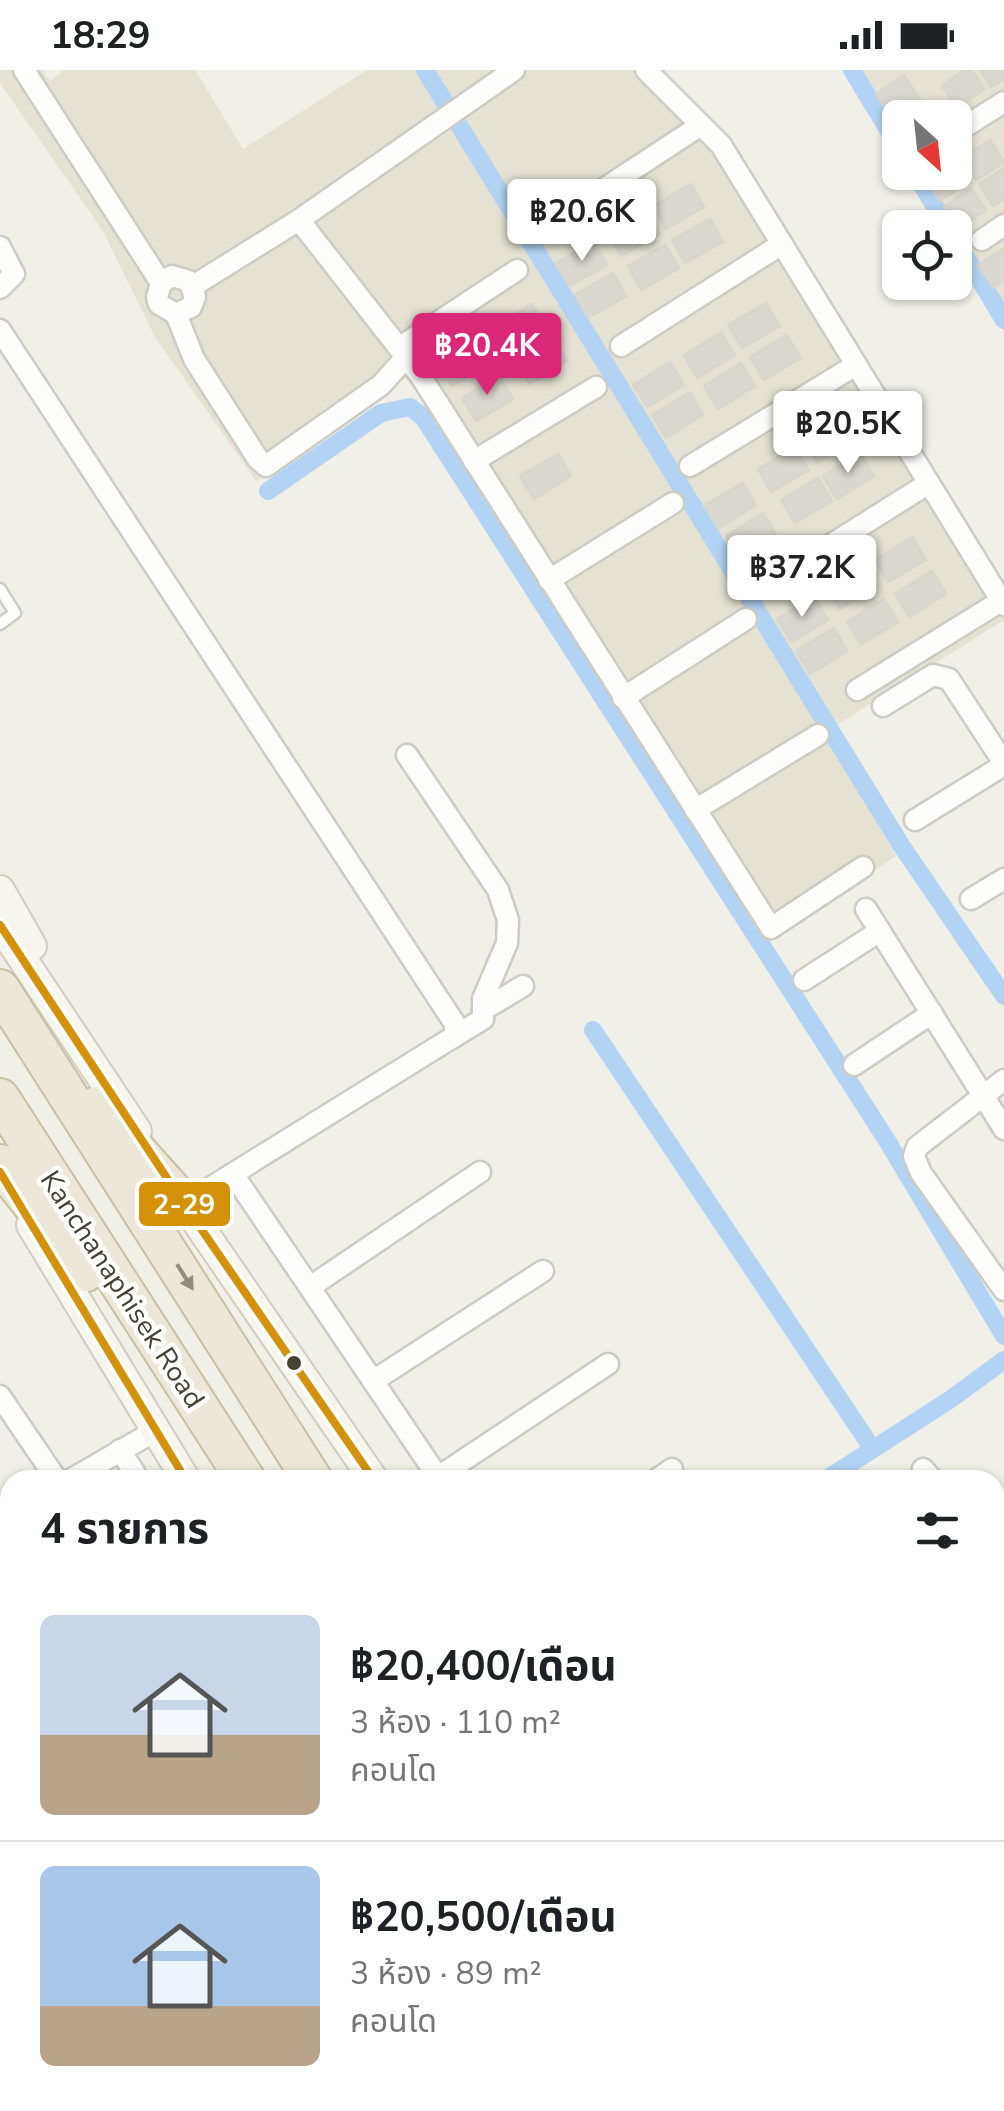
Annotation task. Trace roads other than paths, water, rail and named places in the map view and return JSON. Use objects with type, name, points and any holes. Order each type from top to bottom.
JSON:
[{"type":"highway","points":[[10,1004],[184,1204]]},
{"type":"highway","name":"Kanchanaphisek Road","points":[[10,1004],[308,1470]]},
{"type":"highway","name":"Kanchanaphisek Road","points":[[0,1098],[240,1470]]},
{"type":"highway","points":[[0,1164],[219,1438]]},
{"type":"main road","points":[[0,890],[104,1080]]},
{"type":"main road","points":[[0,926],[367,1470]]},
{"type":"main road","points":[[0,1172],[180,1470]]},
{"type":"main road","points":[[0,1189],[31,1226]]},
{"type":"street","points":[[24,70],[160,283],[159,304],[169,313],[187,310],[194,302],[193,286]]},
{"type":"street","points":[[193,286],[299,220],[514,70]]},
{"type":"street","points":[[646,70],[721,145],[1002,603],[857,690]]},
{"type":"street","points":[[972,122],[1004,102]]},
{"type":"street","points":[[540,230],[701,125]]},
{"type":"street","points":[[299,220],[403,352],[771,928],[863,867]]},
{"type":"street","points":[[982,240],[1004,225]]},
{"type":"street","points":[[620,346],[782,244]]},
{"type":"street","points":[[0,248],[14,274],[0,288]]},
{"type":"street","points":[[176,314],[194,360],[266,466],[381,385],[403,352],[517,270]]},
{"type":"street","points":[[160,283],[178,276],[193,286]]},
{"type":"street","points":[[0,330],[456,1024],[455,1036]]},
{"type":"street","points":[[690,466],[856,365]]},
{"type":"street","points":[[474,461],[596,386]]},
{"type":"street","points":[[778,578],[928,483]]},
{"type":"street","points":[[549,580],[672,504]]},
{"type":"street","points":[[623,698],[746,619]]},
{"type":"street","points":[[882,706],[933,676],[942,675],[1004,764],[915,820]]},
{"type":"street","points":[[695,810],[818,735]]},
{"type":"street","points":[[184,1204],[480,1022],[485,990],[507,943],[508,920],[498,890],[407,755]]},
{"type":"street","points":[[972,899],[1004,879]]},
{"type":"street","points":[[866,909],[1004,1130]]},
{"type":"street","points":[[804,980],[880,931]]},
{"type":"street","points":[[484,1010],[523,986]]},
{"type":"street","points":[[854,1065],[932,1013]]},
{"type":"street","points":[[1004,1080],[917,1147],[914,1156],[921,1172],[1004,1290]]},
{"type":"street","points":[[310,1287],[480,1172]]},
{"type":"street","points":[[233,1174],[434,1470]]},
{"type":"street","points":[[373,1382],[543,1271]]},
{"type":"street","points":[[451,1470],[608,1364]]},
{"type":"street","points":[[0,1396],[50,1470]]},
{"type":"street","points":[[87,1470],[156,1431]]},
{"type":"street","points":[[120,1450],[133,1470]]},
{"type":"lane","points":[[0,589],[15,613],[0,624]]},
{"type":"waterway","points":[[425,70],[901,845],[1004,996]]},
{"type":"waterway","points":[[852,70],[882,119]]},
{"type":"waterway","points":[[925,190],[937,210]]},
{"type":"waterway","points":[[972,267],[1004,320]]},
{"type":"waterway","points":[[268,491],[381,413],[410,407],[423,417],[886,1139],[1004,1336]]},
{"type":"waterway","points":[[593,1030],[872,1448]]},
{"type":"waterway","points":[[841,1470],[1004,1360]]}]
